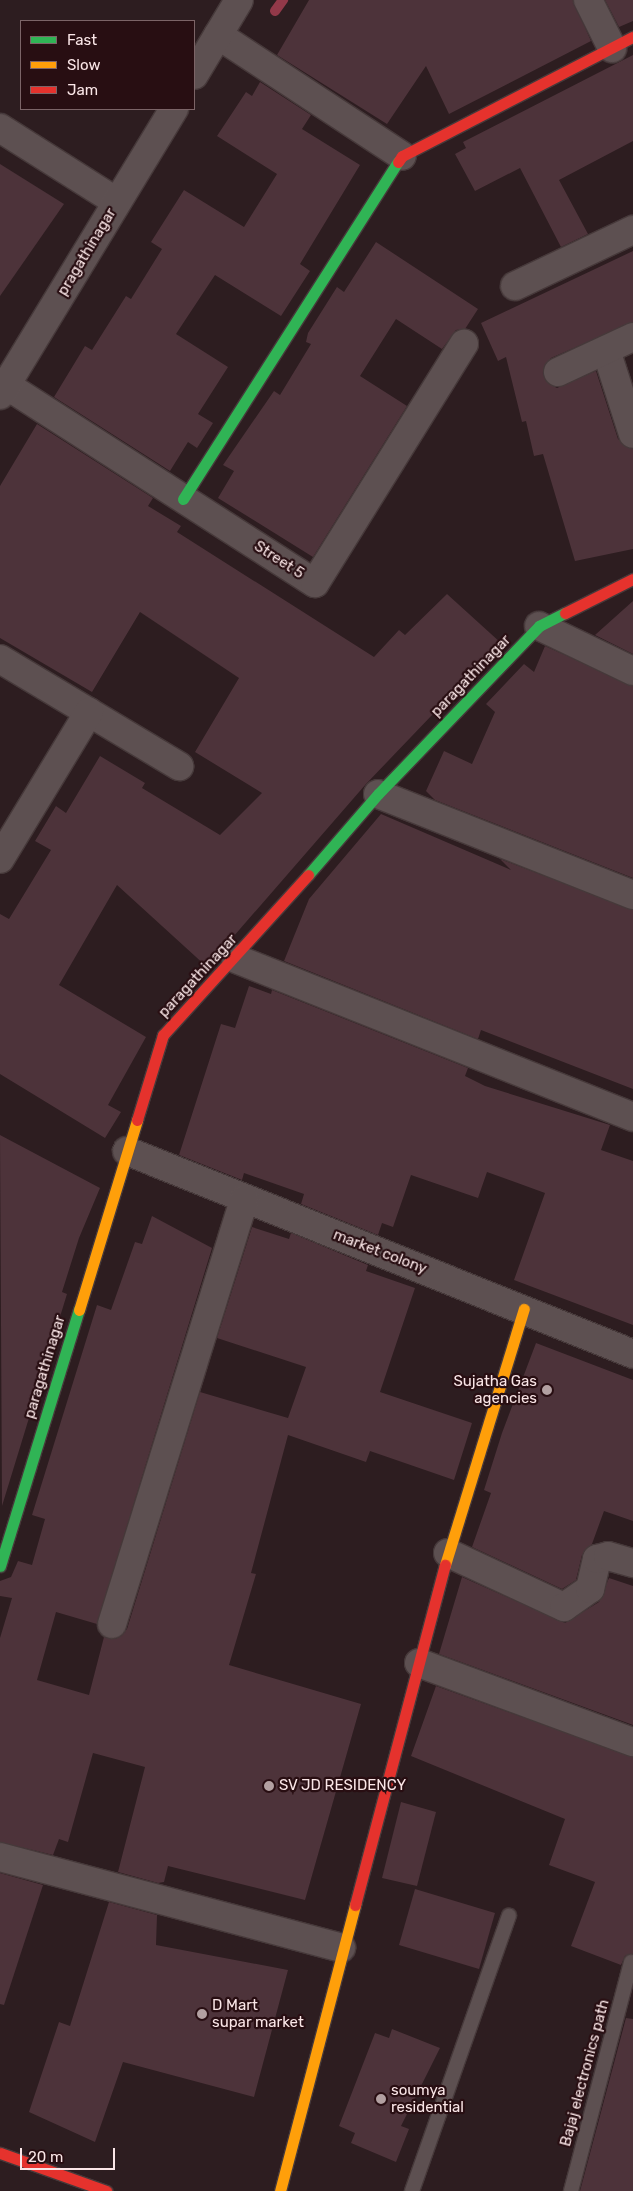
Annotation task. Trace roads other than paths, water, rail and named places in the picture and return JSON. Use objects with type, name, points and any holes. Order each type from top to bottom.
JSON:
[{"type":"main road","points":[[183,499],[402,156],[622,43]]},
{"type":"main road","name":"paragathinagar","points":[[0,1566],[163,1035],[236,959],[378,794],[539,626],[633,578]]},
{"type":"main road","points":[[280,2191],[341,1948],[448,1553],[524,1308]]},
{"type":"main road","points":[[0,2153],[106,2191]]},
{"type":"street","points":[[195,73],[240,0]]},
{"type":"street","points":[[588,0],[622,43]]},
{"type":"street","points":[[218,35],[402,156]]},
{"type":"street","name":"pragathinagar","points":[[3,390],[173,110]]},
{"type":"street","points":[[0,128],[117,202]]},
{"type":"street","points":[[515,286],[633,230]]},
{"type":"street","points":[[558,372],[633,337]]},
{"type":"street","name":"Street 5","points":[[3,390],[183,499],[314,583],[464,344]]},
{"type":"street","points":[[606,350],[633,434]]},
{"type":"street","points":[[539,626],[633,671]]},
{"type":"street","points":[[0,660],[180,766]]},
{"type":"street","points":[[0,859],[89,712]]},
{"type":"street","points":[[378,794],[633,895]]},
{"type":"street","points":[[236,959],[633,1117]]},
{"type":"street","name":"market colony","points":[[127,1151],[244,1199],[524,1308],[633,1354]]},
{"type":"street","points":[[112,1624],[244,1199]]},
{"type":"street","points":[[448,1553],[564,1608],[590,1589],[597,1558],[608,1556],[633,1563]]},
{"type":"street","points":[[419,1663],[633,1742]]},
{"type":"street","points":[[0,1857],[341,1948]]},
{"type":"lane","points":[[412,2191],[509,1916]]},
{"type":"lane","name":"Bajaj electronics path","points":[[571,2191],[631,1962]]},
{"type":"waterway","points":[[275,11],[283,0]]},
{"type":"place","name":"Sujatha Gas agencies","points":[[547,1390]]},
{"type":"place","name":"SV JD RESIDENCY","points":[[269,1786]]},
{"type":"place","name":"D Mart supar market","points":[[202,2014]]},
{"type":"place","name":"soumya residential","points":[[381,2099]]}]
